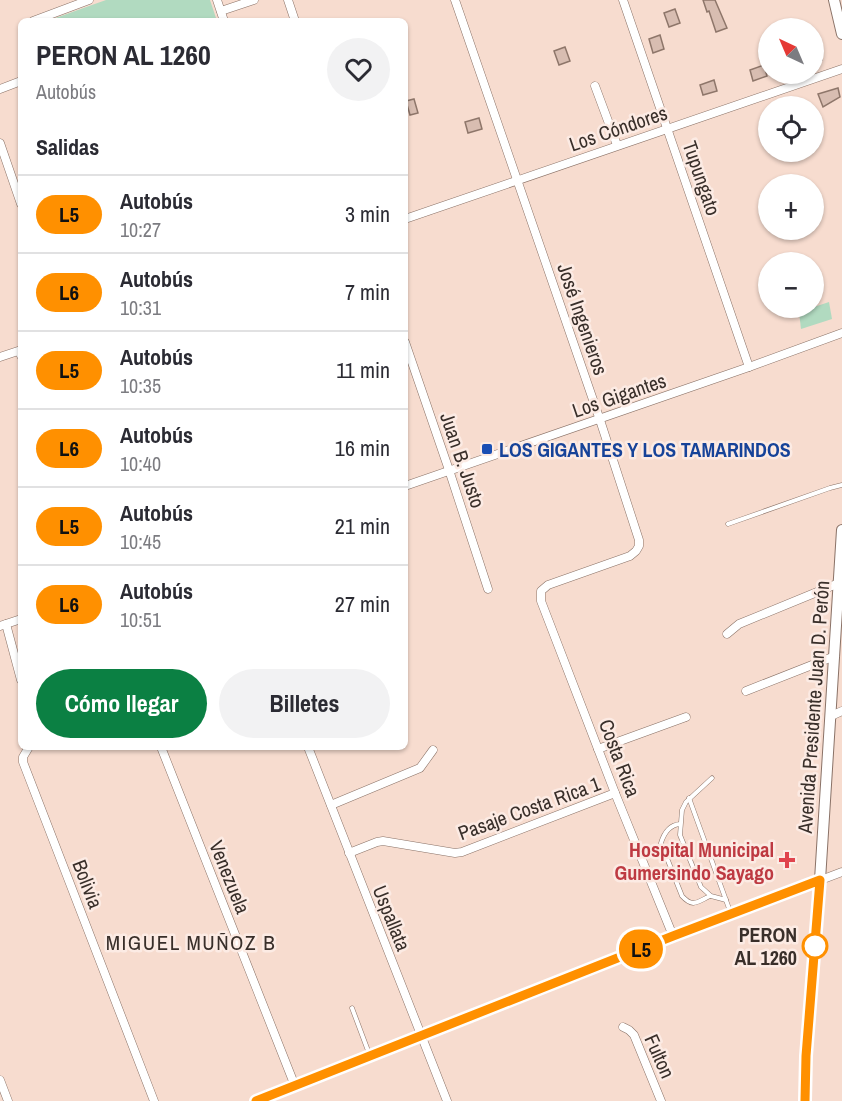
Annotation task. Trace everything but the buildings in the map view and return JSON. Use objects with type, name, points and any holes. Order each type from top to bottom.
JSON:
[{"type":"main road","points":[[834,0],[842,34]]},
{"type":"main road","name":"Avenida Presidente Juan D. Perón","points":[[805,1101],[806,1056],[839,618],[842,530]]},
{"type":"street","points":[[41,18],[89,0]]},
{"type":"street","points":[[217,0],[223,18]]},
{"type":"street","points":[[221,11],[255,0]]},
{"type":"street","points":[[288,0],[294,18]]},
{"type":"street","name":"José Ingenieros","points":[[455,0],[600,420],[639,546],[630,556],[548,585],[541,591]]},
{"type":"street","name":"Tupungato","points":[[623,0],[749,367]]},
{"type":"street","name":"Los Cóndores","points":[[408,218],[842,69]]},
{"type":"street","points":[[0,89],[18,82]]},
{"type":"street","points":[[595,86],[617,146]]},
{"type":"street","points":[[0,143],[18,195]]},
{"type":"street","name":"Los Gigantes","points":[[408,485],[600,420],[842,333]]},
{"type":"street","points":[[0,357],[18,350]]},
{"type":"street","name":"Juan B. Justo","points":[[408,351],[488,589]]},
{"type":"street","points":[[727,634],[739,624],[839,583]]},
{"type":"street","name":"Costa Rica","points":[[541,591],[541,601],[673,936]]},
{"type":"street","points":[[18,620],[3,625],[18,671]]},
{"type":"street","points":[[746,691],[835,656]]},
{"type":"street","points":[[831,716],[842,711]]},
{"type":"street","points":[[598,749],[686,717]]},
{"type":"street","name":"Bolivia","points":[[27,750],[23,762],[154,1101]]},
{"type":"street","name":"Venezuela","points":[[162,750],[295,1086]]},
{"type":"street","name":"Uspallata","points":[[309,750],[447,1101]]},
{"type":"street","points":[[331,805],[420,768],[433,750]]},
{"type":"street","name":"Pasaje Costa Rica 1","points":[[349,853],[383,841],[455,853],[462,852],[615,793]]},
{"type":"street","points":[[260,1100],[673,936],[842,872]]},
{"type":"street","name":"Fulton","points":[[623,1027],[630,1030],[637,1041],[661,1101]]},
{"type":"street","points":[[0,1080],[8,1101]]},
{"type":"lane","points":[[728,524],[842,485]]},
{"type":"lane","points":[[712,778],[689,798],[682,810],[680,835],[701,887],[711,896],[726,900]]},
{"type":"lane","points":[[689,798],[731,915]]},
{"type":"lane","points":[[680,824],[663,834],[661,843],[682,896],[689,903],[711,896]]},
{"type":"lane","points":[[352,1008],[370,1057]]},
{"type":"green space","points":[[106,0],[210,0],[216,18],[55,18]]},
{"type":"green space","points":[[829,302],[832,319],[801,329],[800,318],[824,318],[824,304]]},
{"type":"bus line","name":"L5","points":[[256,1101],[820,880],[806,1056],[805,1101]]},
{"type":"place","name":"LOS GIGANTES Y LOS TAMARINDOS","points":[[487,449]]},
{"type":"place","name":"Hospital Municipal Gumersindo Sayago","points":[[787,860]]},
{"type":"place","name":"PERON AL 1260","points":[[815,946]]},
{"type":"district","name":"MIGUEL MUÑOZ B","points":[[191,942]]}]
